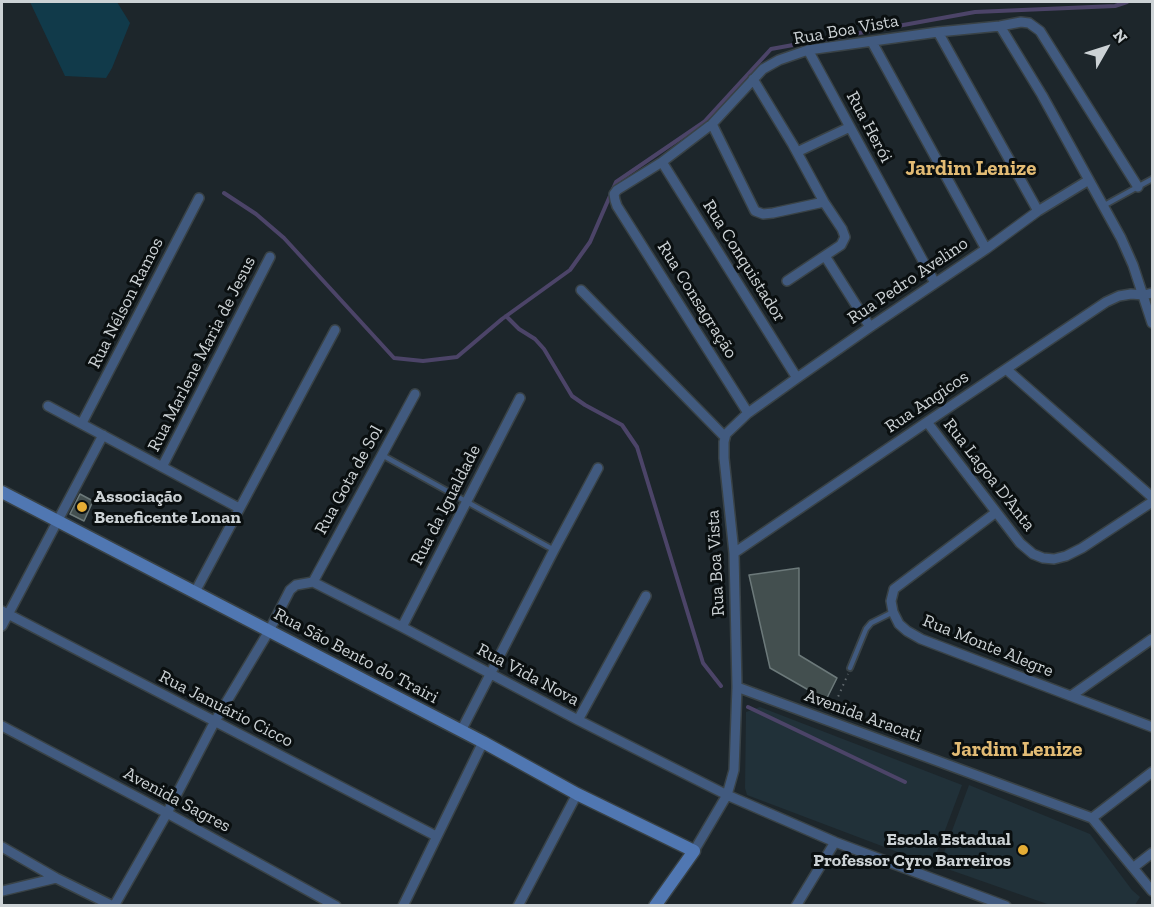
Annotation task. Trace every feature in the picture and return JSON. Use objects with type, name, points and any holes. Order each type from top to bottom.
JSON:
[{"type":"street","name":"Rua Boa Vista","points":[[617,206],[614,194],[618,190],[662,162],[712,124],[753,79],[779,60],[808,50],[1021,22],[1035,26],[1040,32],[1138,187]]},
{"type":"street","points":[[1000,26],[1042,95],[1121,238],[1148,294],[1152,323]]},
{"type":"street","points":[[938,32],[1038,212]]},
{"type":"street","points":[[872,42],[986,249]]},
{"type":"street","name":"Rua Herói","points":[[808,50],[934,283]]},
{"type":"street","points":[[753,79],[845,237],[842,245],[787,281]]},
{"type":"street","points":[[712,124],[755,211],[764,214],[773,213],[824,202]]},
{"type":"street","points":[[797,152],[850,127]]},
{"type":"street","name":"Rua Conquistador","points":[[662,162],[796,378]]},
{"type":"street","name":"Rua Pedro Avelino","points":[[748,413],[934,283],[1089,180]]},
{"type":"street","name":"Rua Nélson Ramos","points":[[82,423],[199,198]]},
{"type":"street","name":"Rua Consagração","points":[[617,206],[748,413]]},
{"type":"street","points":[[825,256],[870,327]]},
{"type":"street","name":"Rua Marlene Maria de Jesus","points":[[162,467],[270,257]]},
{"type":"street","points":[[581,290],[725,437],[734,425],[748,413]]},
{"type":"street","name":"Rua Angicos","points":[[734,553],[1106,302],[1119,296],[1148,294]]},
{"type":"street","points":[[195,592],[335,330]]},
{"type":"street","points":[[1006,369],[1152,497]]},
{"type":"street","name":"Rua Gota de Sol","points":[[313,582],[415,394]]},
{"type":"street","name":"Rua da Igualdade","points":[[402,627],[520,398]]},
{"type":"street","points":[[48,406],[239,508]]},
{"type":"street","name":"Rua Lagoa D'Anta","points":[[927,422],[1020,543],[1033,554],[1043,558],[1054,559],[1066,556],[1082,548],[1152,502]]},
{"type":"street","points":[[2,626],[5,613],[103,435]]},
{"type":"street","name":"Rua Boa Vista","points":[[725,437],[724,458],[734,553],[737,687]]},
{"type":"street","points":[[461,731],[598,468]]},
{"type":"street","name":"Rua São Bento do Trairi","points":[[2,492],[483,742],[577,794],[694,851]]},
{"type":"street","points":[[892,612],[891,601],[894,589],[995,513]]},
{"type":"street","points":[[2,848],[56,878],[114,906],[167,813],[215,721],[293,587],[313,582]]},
{"type":"street","name":"Rua Vida Nova","points":[[313,582],[727,795],[835,842],[1006,906]]},
{"type":"street","points":[[578,720],[646,596]]},
{"type":"street","name":"Rua Monte Alegre","points":[[892,612],[899,624],[921,639],[1152,727]]},
{"type":"street","name":"Rua Januário Cicco","points":[[5,613],[436,836]]},
{"type":"street","points":[[1071,696],[1152,639]]},
{"type":"street","points":[[655,906],[694,851],[727,795],[734,770],[737,687]]},
{"type":"street","name":"Avenida Aracati","points":[[737,687],[1092,818],[1152,891]]},
{"type":"street","name":"Avenida Sagres","points":[[2,726],[167,813],[321,902],[336,906]]},
{"type":"street","points":[[403,906],[483,742]]},
{"type":"street","points":[[1092,818],[1152,772]]},
{"type":"street","points":[[518,906],[577,794]]},
{"type":"street","points":[[796,906],[835,842]]},
{"type":"street","points":[[1134,867],[1152,853]]},
{"type":"street","points":[[2,891],[56,878]]},
{"type":"lane","points":[[1103,206],[1152,179]]},
{"type":"lane","points":[[382,454],[554,550]]},
{"type":"lane","points":[[850,668],[871,623],[892,612]]},
{"type":"path","points":[[827,721],[850,668]]},
{"type":"shaded area","points":[[30,2],[117,2],[130,23],[106,78],[65,76]]},
{"type":"shaded area","points":[[760,707],[962,785],[932,865],[747,795],[745,788],[746,712]]},
{"type":"shaded area","name":"Escola Estadual Professor Cyro Barreiros","points":[[969,785],[1090,834],[1132,890],[1140,897],[1135,905],[1050,905],[939,866]]},
{"type":"building","name":"Associação Beneficente Lonan","points":[[80,494],[93,501],[84,521],[70,514]]},
{"type":"building","points":[[799,568],[799,655],[837,678],[826,700],[770,668],[749,575]]},
{"type":"waterway","points":[[224,193],[256,214],[284,238],[394,358],[423,361],[457,357],[502,319],[570,270],[590,242],[616,182],[704,122],[771,49],[975,12],[1115,6],[1127,2]]},
{"type":"waterway","points":[[506,316],[544,349],[572,396],[622,425],[637,447],[703,663],[721,686]]},
{"type":"waterway","points":[[748,707],[905,782]]},
{"type":"place","name":"Associação Beneficente Lonan","points":[[82,507]]},
{"type":"place","name":"Escola Estadual Professor Cyro Barreiros","points":[[1023,850]]},
{"type":"district","name":"Jardim Lenize","points":[[971,169]]},
{"type":"district","name":"Jardim Lenize","points":[[1017,750]]}]
